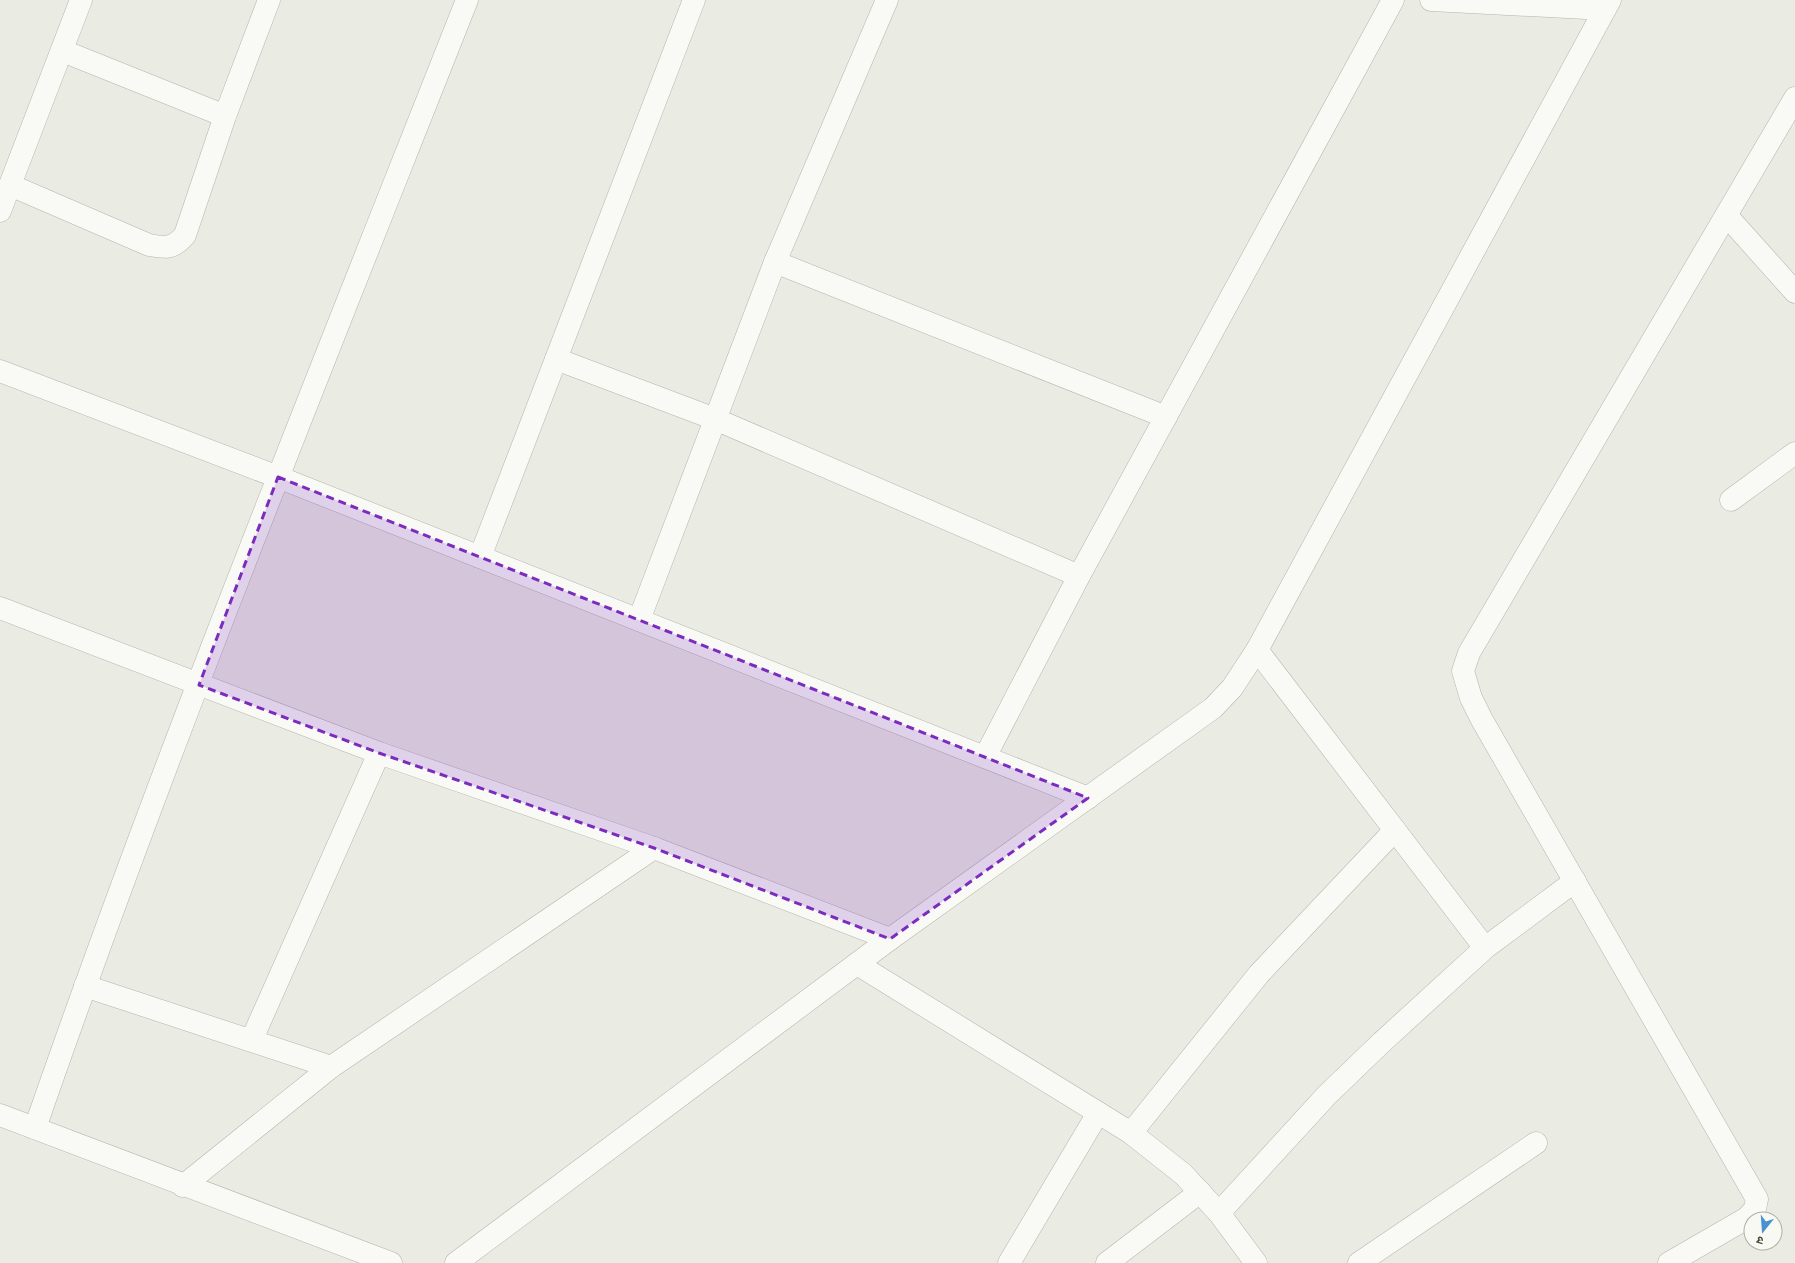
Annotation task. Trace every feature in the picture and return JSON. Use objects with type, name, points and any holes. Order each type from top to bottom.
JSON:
[{"type":"street","points":[[0,211],[63,51],[81,0]]},
{"type":"street","points":[[10,185],[149,245],[162,247],[177,245],[185,236],[225,116],[269,0]]},
{"type":"street","points":[[36,1128],[85,986],[278,477],[467,0]]},
{"type":"street","points":[[480,557],[694,0]]},
{"type":"street","points":[[639,620],[775,262],[887,0]]},
{"type":"street","points":[[985,757],[1079,576],[1393,0]]},
{"type":"street","points":[[456,1263],[890,939],[1213,708],[1232,688],[1257,650],[1608,4],[1431,0]]},
{"type":"street","points":[[63,51],[225,116]]},
{"type":"street","points":[[1669,1263],[1747,1218],[1755,1209],[1757,1199],[1482,720],[1471,698],[1463,671],[1468,653],[1727,216],[1795,98]]},
{"type":"street","points":[[1727,216],[1795,292]]},
{"type":"street","points":[[775,262],[1166,417]]},
{"type":"street","points":[[556,359],[715,419],[1079,576]]},
{"type":"street","points":[[0,370],[278,477],[1088,798]]},
{"type":"street","points":[[1731,500],[1795,453]]},
{"type":"street","points":[[0,608],[379,753],[654,848],[890,939]]},
{"type":"street","points":[[1257,650],[1485,948]]},
{"type":"street","points":[[252,1039],[379,753]]},
{"type":"street","points":[[1131,1133],[1259,974],[1395,830]]},
{"type":"street","points":[[183,1186],[331,1067],[654,848]]},
{"type":"street","points":[[1219,1213],[1333,1090],[1485,948],[1575,881]]},
{"type":"street","points":[[857,964],[1131,1133],[1183,1174],[1219,1213],[1256,1263]]},
{"type":"street","points":[[85,986],[252,1039],[331,1067]]},
{"type":"street","points":[[1009,1263],[1098,1113]]},
{"type":"street","points":[[0,1115],[183,1186],[391,1263]]},
{"type":"street","points":[[1359,1263],[1536,1143]]},
{"type":"street","points":[[1107,1263],[1200,1192]]},
{"type":"highlighted area","points":[[278,477],[1088,798],[890,939],[654,848],[379,753],[199,685]]}]
